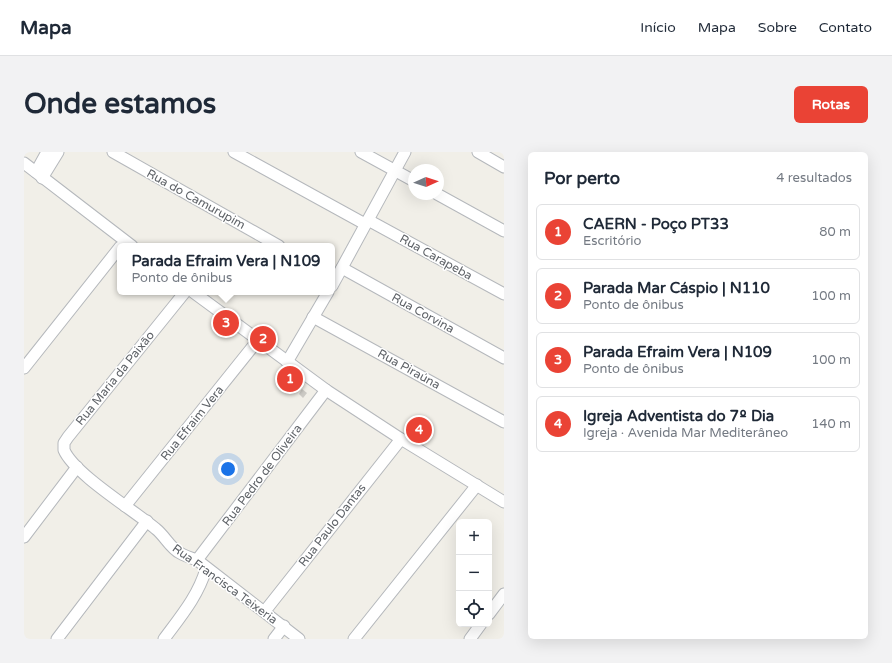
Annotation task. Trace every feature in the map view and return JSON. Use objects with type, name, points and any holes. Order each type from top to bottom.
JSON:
[{"type":"street","points":[[31,170],[47,152]]},
{"type":"street","points":[[31,170],[58,152]]},
{"type":"street","name":"Rua do Camurupim","points":[[113,152],[274,243]]},
{"type":"street","name":"Rua Carapeba","points":[[234,152],[504,294]]},
{"type":"street","points":[[360,152],[408,178]]},
{"type":"street","points":[[335,277],[342,268],[405,152]]},
{"type":"street","points":[[478,152],[504,167]]},
{"type":"street","points":[[31,170],[122,243]]},
{"type":"street","points":[[444,198],[504,231]]},
{"type":"street","points":[[24,368],[117,255]]},
{"type":"street","name":"Rua Corvina","points":[[342,268],[504,358]]},
{"type":"street","name":"Rua Maria da Paixão","points":[[77,468],[64,450],[64,443],[68,436],[183,295]]},
{"type":"street","points":[[197,295],[326,390],[401,439],[504,502]]},
{"type":"street","points":[[287,362],[326,295]]},
{"type":"street","name":"Rua Piraúna","points":[[313,317],[504,422]]},
{"type":"street","name":"Rua Efraim Vera","points":[[126,506],[258,340]]},
{"type":"street","name":"Rua Pedro de Oliveira","points":[[197,560],[326,390]]},
{"type":"street","name":"Rua Paulo Dantas","points":[[265,611],[401,439]]},
{"type":"street","points":[[24,537],[77,468]]},
{"type":"street","name":"Rua Francisca Teixeria","points":[[77,468],[161,533],[173,548],[180,553],[197,560],[206,569],[265,611],[299,639]]},
{"type":"street","points":[[354,639],[477,486]]},
{"type":"street","points":[[57,639],[147,522]]},
{"type":"street","points":[[164,639],[194,599],[202,584],[206,569]]},
{"type":"street","points":[[492,610],[504,594]]},
{"type":"street","points":[[274,639],[284,626]]},
{"type":"street","points":[[470,639],[479,627]]},
{"type":"building","points":[[302,389],[307,393],[303,398],[299,394]]},
{"type":"place","name":"Parada Efraim Vera | N109","points":[[226,323]]},
{"type":"place","name":"Parada Mar Cáspio | N110","points":[[263,339]]},
{"type":"place","name":"CAERN - Poço PT33","points":[[290,379]]},
{"type":"place","name":"Igreja Adventista do 7º Dia","points":[[419,430]]}]
